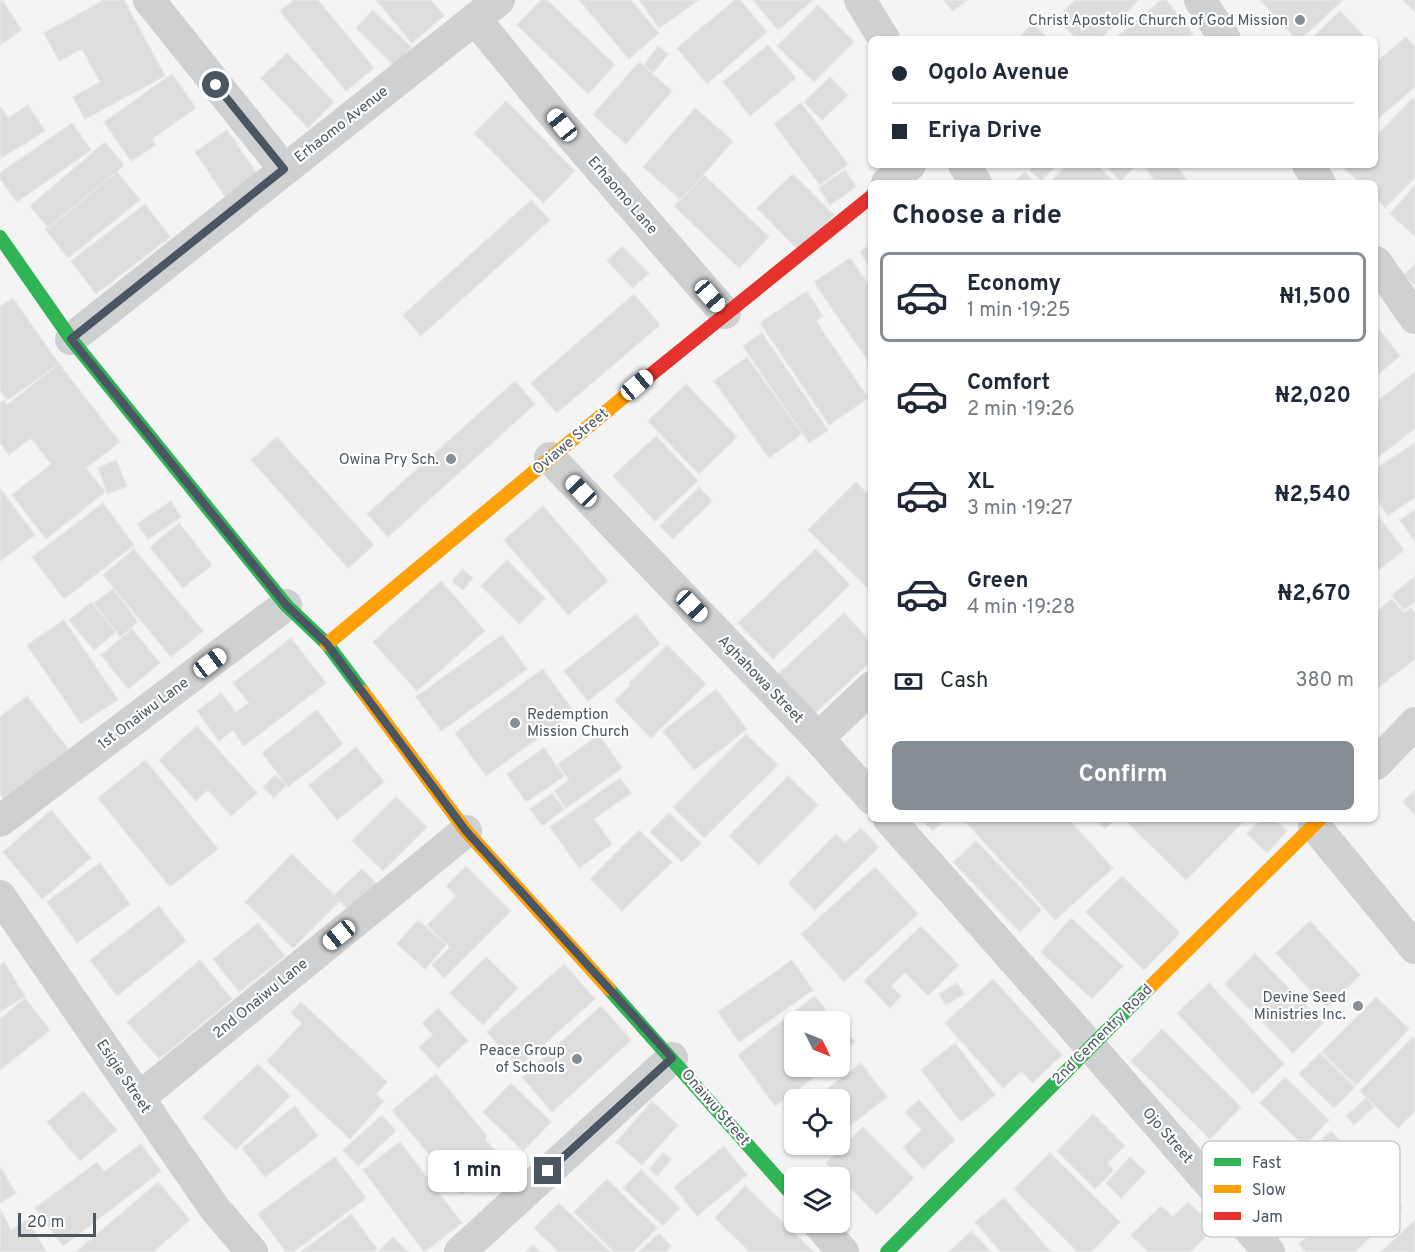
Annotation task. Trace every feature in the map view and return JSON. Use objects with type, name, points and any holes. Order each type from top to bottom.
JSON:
[{"type":"street","points":[[149,0],[284,169]]},
{"type":"street","name":"Erhaomo Avenue","points":[[71,339],[500,0]]},
{"type":"street","points":[[860,0],[882,36]]},
{"type":"street","points":[[1200,0],[1223,36]]},
{"type":"street","name":"Erhaomo Lane","points":[[476,20],[570,134],[725,313]]},
{"type":"street","points":[[891,180],[906,168]]},
{"type":"street","name":"Oviawe Street","points":[[327,644],[725,313],[868,199]]},
{"type":"street","name":"Onaiwu Street","points":[[0,237],[71,339],[286,605],[327,644],[466,831],[784,1185]]},
{"type":"street","points":[[1378,265],[1415,318]]},
{"type":"street","name":"Aghahowa Street","points":[[549,458],[818,738],[868,794]]},
{"type":"street","name":"1st Onaiwu Lane","points":[[0,821],[286,605]]},
{"type":"street","points":[[818,738],[868,691]]},
{"type":"street","points":[[1378,757],[1415,723]]},
{"type":"street","points":[[892,822],[1090,1046]]},
{"type":"street","points":[[1317,822],[1415,948]]},
{"type":"street","name":"2nd Cementry Road","points":[[887,1252],[1090,1046],[1317,822]]},
{"type":"street","name":"2nd Onaiwu Lane","points":[[139,1098],[466,831]]},
{"type":"street","name":"Esigie Street","points":[[0,896],[215,1209],[252,1252]]},
{"type":"street","name":"Ojo Street","points":[[1090,1046],[1202,1175]]},
{"type":"street","points":[[460,1252],[672,1058]]},
{"type":"street","points":[[827,1233],[843,1252]]},
{"type":"street","name":"Ojo Street","points":[[1256,1237],[1269,1252]]},
{"type":"building","points":[[0,0],[22,30],[0,45]]},
{"type":"building","points":[[104,0],[124,0],[165,76],[85,119],[73,97],[100,82],[82,49],[59,61],[44,33]]},
{"type":"building","points":[[294,0],[318,0],[374,68],[346,91],[280,11]]},
{"type":"building","points":[[376,0],[431,0],[444,16],[412,43]]},
{"type":"building","points":[[541,0],[547,0],[615,65],[588,94],[517,25]]},
{"type":"building","points":[[579,0],[631,0],[659,33],[629,59]]},
{"type":"building","points":[[639,0],[699,0],[659,28]]},
{"type":"building","points":[[735,0],[740,0],[767,32],[707,84],[677,48]]},
{"type":"building","points":[[753,0],[813,0],[778,30]]},
{"type":"building","points":[[944,0],[968,0],[952,11]]},
{"type":"building","points":[[1075,0],[1139,0],[1103,36],[1074,36],[1057,19]]},
{"type":"building","points":[[1161,0],[1166,0],[1193,33],[1190,36],[1118,36]]},
{"type":"building","name":"Christ Apostolic Church of God Mission","points":[[1260,0],[1343,0],[1304,36],[1293,36]]},
{"type":"building","points":[[1403,0],[1415,0],[1415,12]]},
{"type":"building","points":[[818,5],[854,42],[814,82],[777,46]]},
{"type":"building","points":[[373,10],[412,48],[394,66],[356,28]]},
{"type":"building","points":[[1340,11],[1364,36],[1314,36]]},
{"type":"building","points":[[1033,23],[1046,36],[1021,36]]},
{"type":"building","points":[[1406,37],[1415,47],[1415,87],[1378,118],[1378,60]]},
{"type":"building","points":[[768,45],[796,78],[750,116],[723,82]]},
{"type":"building","points":[[658,46],[668,54],[653,73],[644,65]]},
{"type":"building","points":[[287,53],[334,102],[308,128],[261,78]]},
{"type":"building","points":[[639,62],[672,91],[626,144],[593,115]]},
{"type":"building","points":[[172,74],[196,108],[152,139],[156,145],[131,161],[104,122]]},
{"type":"building","points":[[830,77],[848,95],[822,120],[804,102]]},
{"type":"building","points":[[1413,98],[1415,100],[1415,178],[1385,208],[1378,200],[1378,180],[1357,180],[1344,168],[1378,168],[1378,134]]},
{"type":"building","points":[[506,101],[575,171],[543,203],[474,133]]},
{"type":"building","points":[[801,103],[848,164],[820,185],[774,124]]},
{"type":"building","points":[[28,105],[45,131],[0,159],[0,106],[8,118]]},
{"type":"building","points":[[695,108],[733,141],[681,200],[643,167]]},
{"type":"building","points":[[72,123],[91,150],[17,202],[0,179],[0,173]]},
{"type":"building","points":[[227,130],[261,179],[228,201],[195,152]]},
{"type":"building","points":[[105,142],[124,165],[49,229],[30,206]]},
{"type":"building","points":[[1032,168],[1054,168],[1042,180],[1030,170]]},
{"type":"building","points":[[1064,168],[1100,168],[1112,180],[1052,180]]},
{"type":"building","points":[[1108,168],[1134,168],[1121,180]]},
{"type":"building","points":[[1149,168],[1178,168],[1187,180],[1154,180],[1147,170]]},
{"type":"building","points":[[845,170],[856,187],[830,205],[819,188]]},
{"type":"building","points":[[117,172],[140,200],[68,258],[45,229]]},
{"type":"building","points":[[1025,172],[1032,180],[1016,180]]},
{"type":"building","points":[[793,174],[834,215],[798,250],[757,208]]},
{"type":"building","points":[[704,175],[769,237],[739,268],[674,206]]},
{"type":"building","points":[[1415,185],[1415,236],[1390,214]]},
{"type":"building","points":[[531,200],[550,220],[421,336],[403,315]]},
{"type":"building","points":[[145,204],[170,237],[96,294],[71,261]]},
{"type":"building","points":[[622,246],[649,273],[633,288],[607,261]]},
{"type":"building","points":[[868,247],[868,263],[860,252]]},
{"type":"building","points":[[850,258],[868,284],[868,361],[814,282]]},
{"type":"building","points":[[1415,264],[1415,286],[1404,275]]},
{"type":"building","points":[[807,291],[823,316],[816,321],[868,398],[829,425],[760,323]]},
{"type":"building","points":[[634,294],[660,325],[557,413],[531,383]]},
{"type":"building","points":[[13,298],[59,364],[7,400],[0,391],[0,307]]},
{"type":"building","points":[[1378,328],[1400,356],[1378,374]]},
{"type":"building","points":[[762,333],[828,430],[809,443],[743,346]]},
{"type":"building","points":[[747,357],[802,434],[769,458],[714,381]]},
{"type":"building","points":[[59,364],[120,442],[86,468],[105,492],[46,539],[12,495],[51,464],[31,438],[9,455],[0,443],[0,403],[4,400],[7,405]]},
{"type":"building","points":[[1415,372],[1415,428],[1378,457],[1378,400]]},
{"type":"building","name":"Owina Pry Sch.","points":[[515,381],[535,404],[388,537],[367,514]]},
{"type":"building","points":[[686,384],[737,437],[699,474],[648,421]]},
{"type":"building","points":[[656,436],[698,481],[655,521],[613,476]]},
{"type":"building","name":"Owina Pry Sch.","points":[[277,437],[374,545],[348,568],[251,460]]},
{"type":"building","points":[[1415,443],[1415,497],[1388,516],[1378,501],[1378,468]]},
{"type":"building","points":[[116,460],[127,486],[108,494],[98,468]]},
{"type":"building","points":[[856,482],[868,494],[868,588],[808,530]]},
{"type":"building","points":[[699,487],[712,501],[673,539],[660,526]]},
{"type":"building","points":[[0,488],[35,535],[0,561]]},
{"type":"building","points":[[171,501],[181,517],[148,539],[137,524]]},
{"type":"building","points":[[103,503],[134,545],[64,599],[32,557]]},
{"type":"building","points":[[543,506],[608,581],[568,615],[504,540]]},
{"type":"building","points":[[1415,510],[1415,542],[1400,520]]},
{"type":"building","points":[[1378,516],[1404,550],[1378,570]]},
{"type":"building","points":[[179,523],[212,565],[183,588],[150,547]]},
{"type":"building","points":[[134,549],[203,631],[171,657],[103,575]]},
{"type":"building","points":[[816,549],[850,585],[773,659],[738,623]]},
{"type":"building","points":[[507,560],[545,598],[519,624],[481,586]]},
{"type":"building","points":[[462,569],[473,578],[463,590],[452,581]]},
{"type":"building","points":[[1415,576],[1415,601],[1404,610],[1392,595]]},
{"type":"building","points":[[441,581],[485,631],[417,691],[373,642]]},
{"type":"building","points":[[113,589],[138,622],[120,637],[94,603]]},
{"type":"building","points":[[1392,599],[1404,613],[1411,608],[1415,613],[1415,659],[1379,687],[1378,685],[1378,610]]},
{"type":"building","points":[[91,602],[116,632],[94,650],[69,620]]},
{"type":"building","points":[[844,613],[868,639],[868,664],[812,716],[775,677]]},
{"type":"building","points":[[636,614],[660,644],[588,701],[564,671]]},
{"type":"building","points":[[64,620],[118,700],[81,724],[27,645]]},
{"type":"building","points":[[132,629],[160,663],[128,689],[101,655]]},
{"type":"building","points":[[502,635],[527,669],[441,731],[416,697]]},
{"type":"building","points":[[291,638],[326,683],[244,746],[233,730],[219,741],[197,711],[221,693],[236,712],[249,703],[233,683]]},
{"type":"building","points":[[667,645],[706,684],[651,738],[615,701],[630,685],[629,683]]},
{"type":"building","name":"Redemption Mission Church","points":[[543,669],[574,712],[486,776],[455,733]]},
{"type":"building","points":[[716,689],[747,729],[694,770],[663,731]]},
{"type":"building","points":[[27,696],[73,755],[9,805],[0,794],[0,717]]},
{"type":"building","points":[[317,710],[343,744],[288,787],[262,753]]},
{"type":"building","points":[[197,726],[257,793],[231,816],[208,790],[196,801],[159,760]]},
{"type":"building","points":[[746,734],[778,765],[704,838],[673,807]]},
{"type":"building","points":[[599,735],[622,768],[566,808],[554,791],[569,780],[558,764]]},
{"type":"building","points":[[356,747],[384,782],[337,820],[309,785]]},
{"type":"building","points":[[544,748],[564,776],[526,802],[507,774]]},
{"type":"building","points":[[145,760],[218,849],[170,887],[98,798]]},
{"type":"building","points":[[275,775],[286,785],[274,798],[263,787]]},
{"type":"building","points":[[788,776],[818,805],[759,865],[729,836]]},
{"type":"building","points":[[620,778],[631,793],[594,819],[612,844],[579,868],[550,827]]},
{"type":"building","points":[[1415,790],[1415,815],[1403,802]]},
{"type":"building","points":[[552,793],[564,809],[542,826],[530,809]]},
{"type":"building","points":[[396,797],[427,827],[383,871],[352,841]]},
{"type":"building","points":[[51,810],[91,858],[42,899],[3,852]]},
{"type":"building","points":[[669,813],[701,843],[682,862],[650,832]]},
{"type":"building","points":[[924,822],[943,822],[933,831]]},
{"type":"building","points":[[966,822],[1071,822],[1113,868],[1055,920]]},
{"type":"building","points":[[1098,822],[1112,822],[1105,829]]},
{"type":"building","points":[[1129,822],[1243,822],[1186,880]]},
{"type":"building","points":[[1258,822],[1277,822],[1287,831],[1267,853],[1247,834]]},
{"type":"building","points":[[861,828],[879,847],[815,910],[788,883],[836,834],[845,843]]},
{"type":"building","points":[[639,830],[672,862],[622,911],[590,879]]},
{"type":"building","points":[[976,841],[1042,910],[1020,932],[953,862]]},
{"type":"building","points":[[292,854],[340,901],[293,948],[245,902]]},
{"type":"building","points":[[100,863],[130,904],[77,943],[47,902]]},
{"type":"building","points":[[466,866],[511,911],[444,978],[432,965],[450,947],[427,925],[456,896],[446,886]]},
{"type":"building","points":[[875,867],[918,914],[844,982],[801,934]]},
{"type":"building","points":[[362,869],[383,890],[355,917],[334,895]]},
{"type":"building","points":[[1122,876],[1180,933],[1144,970],[1086,912]]},
{"type":"building","points":[[159,906],[186,941],[117,996],[90,960]]},
{"type":"building","points":[[1071,918],[1123,966],[1092,999],[1041,952]]},
{"type":"building","points":[[418,920],[446,945],[425,969],[397,944]]},
{"type":"building","points":[[1310,921],[1360,975],[1326,1007],[1276,953]]},
{"type":"building","points":[[258,923],[285,956],[239,992],[213,959]]},
{"type":"building","points":[[921,926],[959,965],[928,996],[905,972],[891,986],[901,996],[890,1008],[864,981]]},
{"type":"building","points":[[1255,954],[1323,1023],[1293,1053],[1225,984]]},
{"type":"building","points":[[486,957],[518,988],[483,1025],[450,993]]},
{"type":"building","points":[[200,960],[232,999],[159,1059],[127,1022]]},
{"type":"building","points":[[792,960],[813,990],[739,1042],[718,1012]]},
{"type":"building","points":[[4,962],[25,996],[0,1012],[0,965]]},
{"type":"building","points":[[564,964],[595,999],[518,1067],[487,1032]]},
{"type":"building","points":[[993,979],[1062,1055],[1032,1083],[1022,1071],[1003,1088],[945,1023]]},
{"type":"building","points":[[957,983],[964,994],[946,1005],[939,994]]},
{"type":"building","points":[[1209,983],[1284,1064],[1253,1094],[1177,1013]]},
{"type":"building","points":[[815,996],[826,1010],[825,1011],[795,1011]]},
{"type":"building","points":[[1376,997],[1409,1029],[1356,1085],[1322,1052]]},
{"type":"building","points":[[25,998],[50,1030],[0,1070],[0,1019]]},
{"type":"building","points":[[301,1002],[387,1082],[376,1094],[384,1101],[350,1139],[267,1061],[302,1023],[291,1013]]},
{"type":"building","name":"Peace Group of Schools","points":[[601,1006],[631,1040],[552,1112],[522,1077]]},
{"type":"building","points":[[438,1008],[468,1041],[438,1068],[419,1047],[433,1035],[422,1023]]},
{"type":"building","points":[[784,1020],[784,1077],[814,1077],[798,1089],[784,1089],[784,1099],[775,1106],[738,1055]]},
{"type":"building","points":[[1162,1029],[1241,1107],[1210,1139],[1131,1061]]},
{"type":"building","points":[[850,1036],[855,1042],[850,1046]]},
{"type":"building","points":[[1413,1037],[1415,1039],[1415,1111],[1398,1128],[1360,1091]]},
{"type":"building","points":[[955,1043],[995,1095],[961,1122],[921,1070]]},
{"type":"building","points":[[1320,1053],[1355,1087],[1334,1108],[1299,1074]]},
{"type":"building","points":[[861,1063],[887,1097],[850,1125],[850,1089],[827,1089],[843,1077],[850,1077],[850,1071]]},
{"type":"building","points":[[258,1064],[290,1096],[236,1150],[203,1117]]},
{"type":"building","points":[[436,1074],[521,1182],[507,1194],[489,1172],[462,1194],[392,1110]]},
{"type":"building","points":[[1285,1077],[1329,1120],[1309,1141],[1299,1141],[1260,1103]]},
{"type":"building","points":[[511,1083],[551,1122],[523,1151],[483,1112]]},
{"type":"building","points":[[83,1091],[117,1130],[80,1161],[47,1122]]},
{"type":"building","points":[[1366,1098],[1374,1107],[1354,1125],[1346,1116]]},
{"type":"building","points":[[919,1100],[955,1140],[923,1169],[903,1147],[922,1130],[905,1112]]},
{"type":"building","points":[[652,1101],[678,1125],[642,1165],[616,1142]]},
{"type":"building","points":[[295,1106],[318,1136],[265,1177],[242,1148]]},
{"type":"building","points":[[1093,1114],[1125,1146],[1107,1163],[1114,1170],[1095,1189],[1057,1151]]},
{"type":"building","points":[[382,1115],[396,1131],[358,1166],[343,1150]]},
{"type":"building","points":[[863,1127],[914,1178],[877,1215],[850,1187],[850,1167],[830,1167],[826,1163],[834,1155],[850,1155],[850,1140]]},
{"type":"building","points":[[1331,1131],[1340,1141],[1320,1141]]},
{"type":"building","points":[[400,1142],[462,1223],[424,1252],[363,1170]]},
{"type":"building","points":[[141,1144],[161,1171],[63,1246],[35,1208],[97,1162],[104,1172]]},
{"type":"building","points":[[724,1146],[747,1175],[697,1216],[674,1187]]},
{"type":"building","points":[[663,1153],[671,1159],[658,1176],[649,1169]]},
{"type":"building","points":[[1050,1153],[1120,1222],[1091,1252],[1078,1252],[1014,1189]]},
{"type":"building","points":[[335,1157],[366,1198],[293,1252],[286,1252],[258,1214]]},
{"type":"building","points":[[1130,1157],[1146,1172],[1121,1198],[1106,1183]]},
{"type":"building","points":[[0,1167],[16,1193],[0,1203]]},
{"type":"building","points":[[641,1170],[680,1208],[663,1226],[623,1188]]},
{"type":"building","points":[[607,1179],[657,1228],[633,1252],[614,1252],[574,1212]]},
{"type":"building","points":[[158,1182],[190,1220],[153,1252],[76,1252]]},
{"type":"building","points":[[745,1186],[784,1223],[784,1233],[794,1233],[814,1252],[750,1252],[715,1218]]},
{"type":"building","points":[[1004,1198],[1051,1252],[1001,1252],[975,1222]]},
{"type":"building","points":[[1188,1202],[1202,1216],[1202,1237],[1205,1237],[1190,1252],[1148,1252],[1131,1235],[1161,1206],[1173,1217]]},
{"type":"building","points":[[559,1203],[610,1252],[559,1252],[534,1228]]},
{"type":"building","points":[[1,1211],[11,1230],[28,1220],[46,1252],[0,1252]]},
{"type":"building","points":[[351,1214],[377,1249],[374,1252],[301,1252]]},
{"type":"building","points":[[1415,1220],[1415,1252],[1381,1252],[1397,1237],[1400,1237],[1400,1234]]},
{"type":"building","points":[[971,1231],[991,1252],[949,1252]]},
{"type":"building","points":[[659,1233],[671,1246],[665,1252],[639,1252]]},
{"type":"building","points":[[393,1237],[408,1252],[378,1252]]},
{"type":"building","points":[[1307,1237],[1370,1237],[1354,1252],[1306,1252],[1299,1244]]},
{"type":"building","points":[[533,1245],[540,1252],[526,1252]]},
{"type":"traffic: fast","points":[[0,237],[71,339],[286,605],[327,644],[363,692]]},
{"type":"traffic: fast","points":[[887,1252],[1150,987]]},
{"type":"traffic: fast","points":[[609,989],[784,1186]]},
{"type":"traffic: slow","points":[[327,644],[643,381]]},
{"type":"traffic: slow","points":[[363,692],[466,831],[609,989]]},
{"type":"traffic: slow","points":[[1150,987],[1317,822]]},
{"type":"traffic: jam","points":[[643,381],[868,199]]},
{"type":"place","name":"Christ Apostolic Church of God Mission","points":[[1300,20]]},
{"type":"place","name":"Owina Pry Sch.","points":[[451,459]]},
{"type":"place","name":"Redemption Mission Church","points":[[515,723]]},
{"type":"place","name":"Devine Seed Ministries Inc.","points":[[1358,1006]]},
{"type":"place","name":"Peace Group of Schools","points":[[577,1059]]},
{"type":"route","points":[[216,85],[284,169],[71,339],[286,605],[327,644],[466,831],[672,1058],[548,1171]]}]
